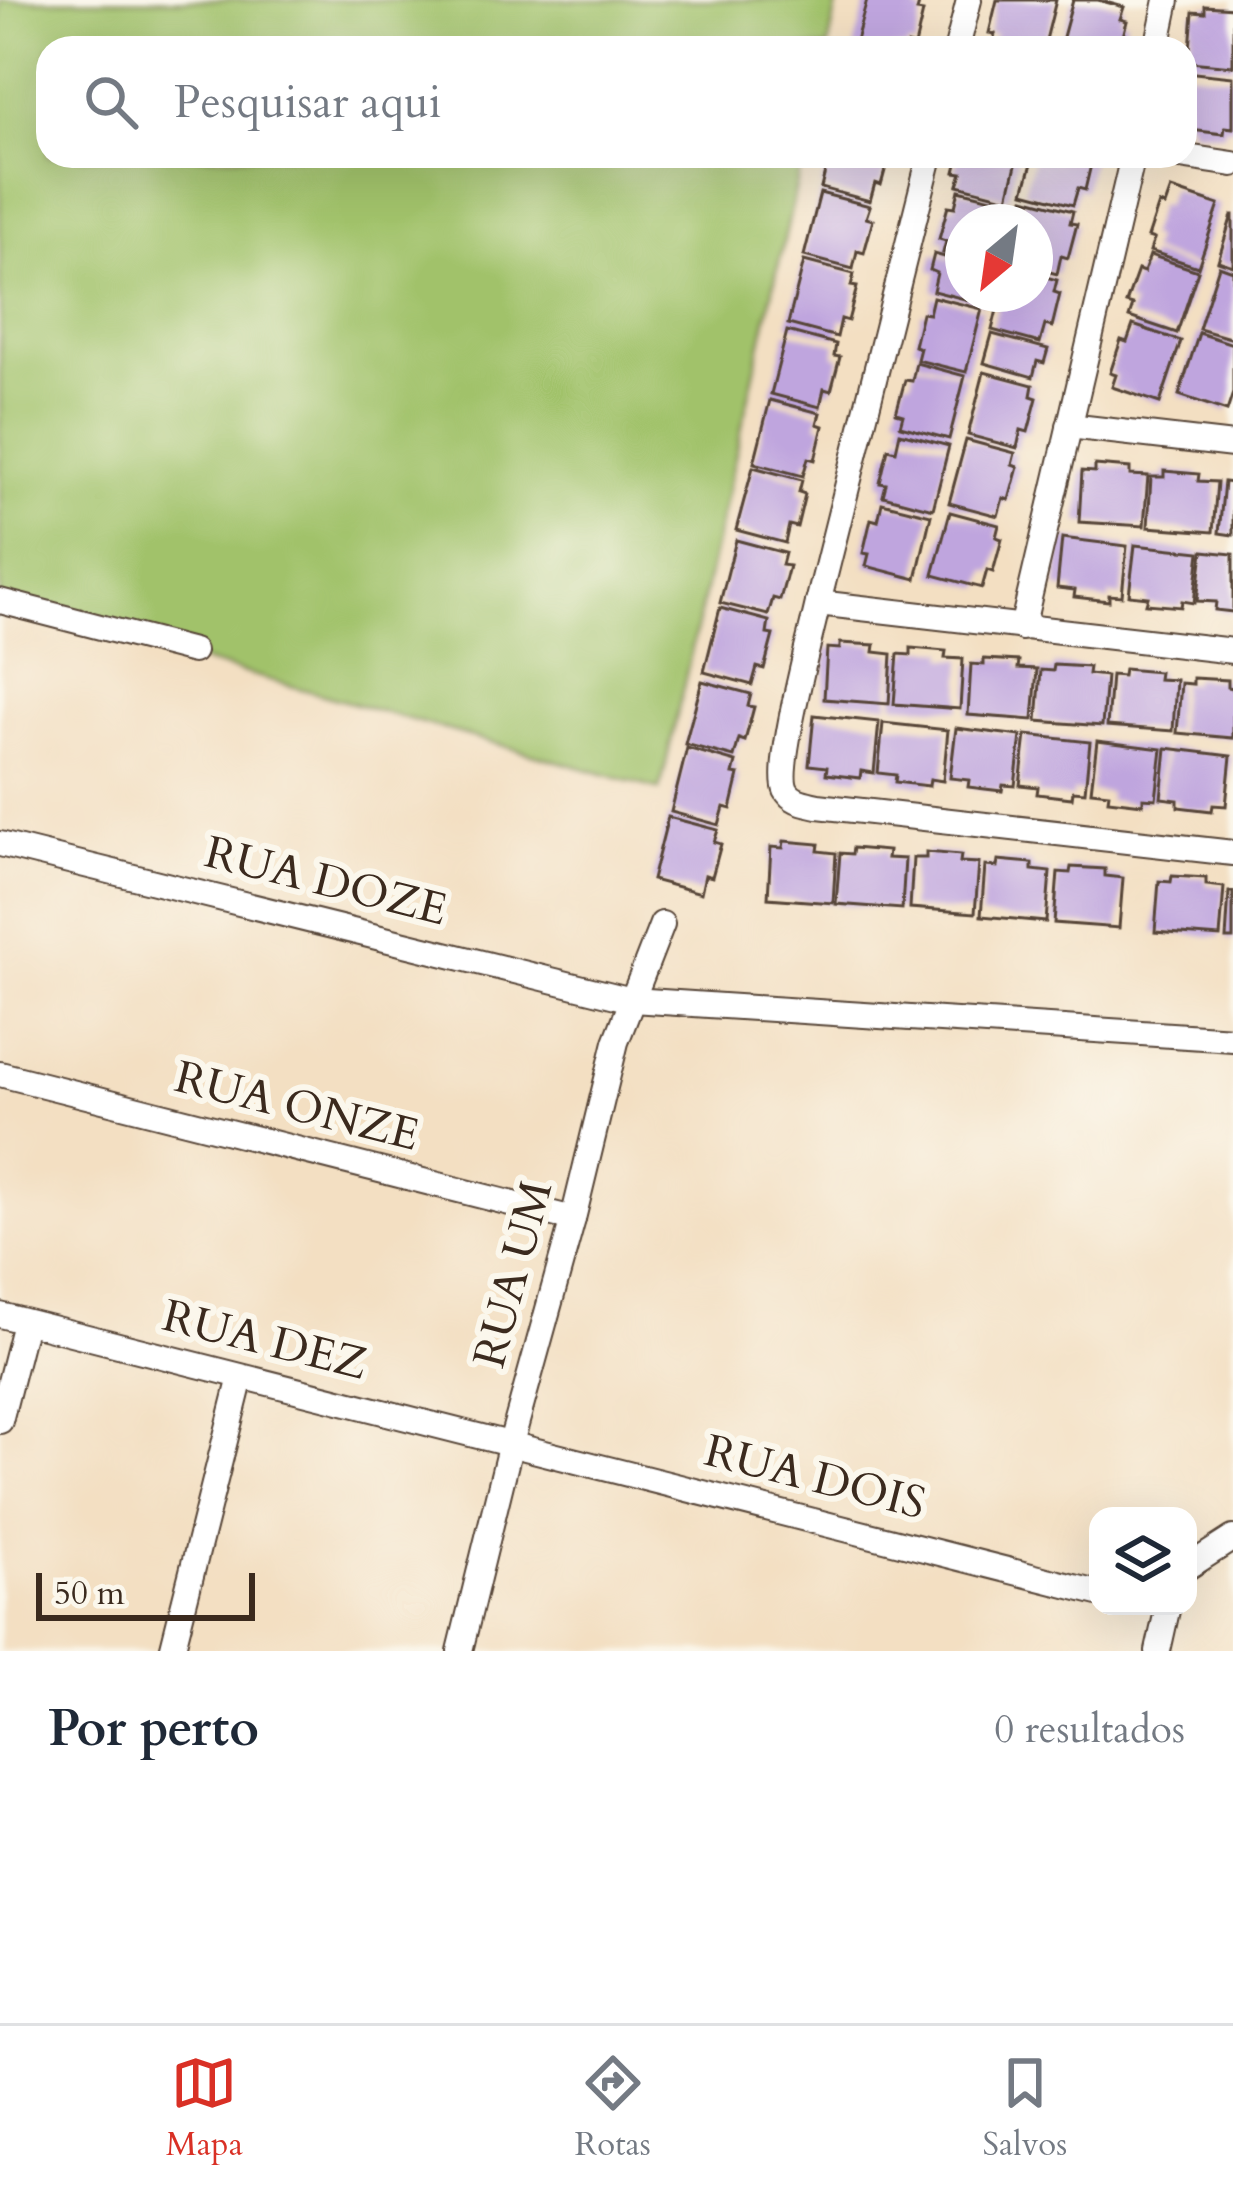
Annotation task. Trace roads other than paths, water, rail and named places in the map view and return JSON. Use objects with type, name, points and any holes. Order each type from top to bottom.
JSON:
[{"type":"street","points":[[960,36],[969,0]]},
{"type":"street","points":[[1159,36],[1167,0]]},
{"type":"street","points":[[1197,159],[1233,164]]},
{"type":"street","points":[[927,168],[818,603],[784,760],[784,787],[795,800],[818,806],[1233,853]]},
{"type":"street","points":[[1022,628],[1130,168]]},
{"type":"street","points":[[1069,425],[1233,445]]},
{"type":"street","points":[[0,601],[193,651]]},
{"type":"street","points":[[818,603],[1233,651]]},
{"type":"street","name":"RUA DOZE","points":[[0,844],[632,1000],[1233,1039]]},
{"type":"street","name":"RUA UM","points":[[460,1651],[605,1081],[662,924]]},
{"type":"street","name":"RUA ONZE","points":[[0,1074],[573,1219]]},
{"type":"street","points":[[0,1420],[12,1319]]},
{"type":"street","name":"RUA DEZ","points":[[12,1319],[511,1443]]},
{"type":"street","points":[[172,1651],[241,1377]]},
{"type":"street","name":"RUA DOIS","points":[[511,1443],[1089,1591]]},
{"type":"street","points":[[1197,1561],[1233,1538]]},
{"type":"street","points":[[1158,1651],[1160,1615]]}]
